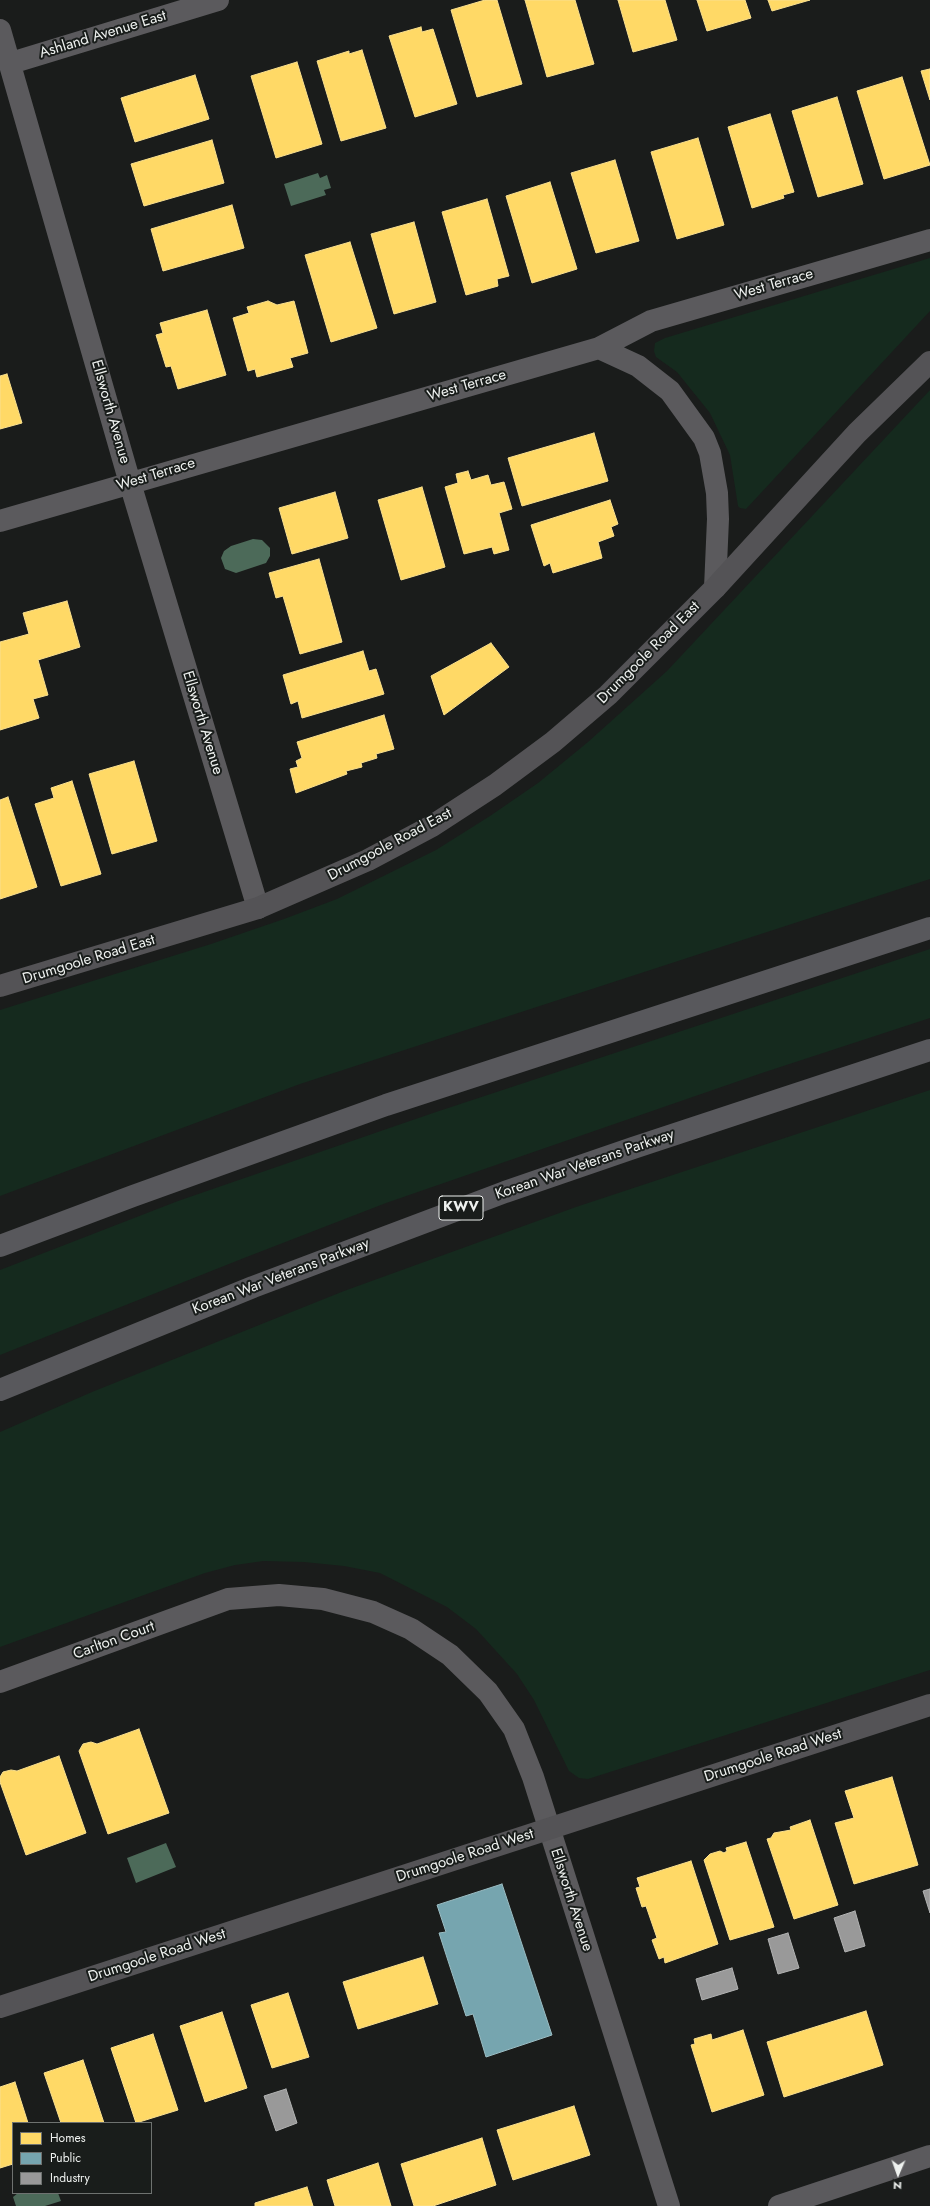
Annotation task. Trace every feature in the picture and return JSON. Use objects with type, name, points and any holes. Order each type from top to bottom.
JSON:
[{"type":"highway","points":[[0,1246],[133,1196],[386,1105],[930,928]]},
{"type":"highway","name":"Korean War Veterans Parkway","points":[[0,1390],[253,1287],[505,1192],[640,1145],[930,1050]]},
{"type":"main road","name":"Drumgoole Road East","points":[[0,986],[258,908],[368,860],[432,826],[495,786],[553,742],[608,695],[715,588],[857,433],[930,362]]},
{"type":"main road","name":"Drumgoole Road West","points":[[0,2007],[930,1705]]},
{"type":"street","name":"Ashland Avenue East","points":[[11,62],[218,0]]},
{"type":"street","name":"Ellsworth Avenue","points":[[0,30],[11,62],[130,483],[258,908]]},
{"type":"street","name":"West Terrace","points":[[0,521],[599,348],[651,321],[930,240]]},
{"type":"street","points":[[599,348],[638,366],[670,391],[704,438],[710,453],[717,493],[718,519],[715,588]]},
{"type":"street","name":"Ellsworth Avenue","points":[[228,1600],[279,1595],[323,1599],[373,1612],[411,1629],[450,1655],[488,1692],[514,1729],[533,1777],[669,2206]]},
{"type":"street","name":"Carlton Court","points":[[0,1682],[228,1600]]},
{"type":"street","points":[[779,2206],[930,2156]]},
{"type":"shaded area","points":[[318,173],[320,178],[327,175],[331,188],[324,190],[326,195],[291,206],[284,184]]},
{"type":"shaded area","points":[[930,258],[930,311],[746,509],[740,508],[738,506],[730,455],[710,413],[677,372],[656,357],[654,351],[655,343],[665,338]]},
{"type":"shaded area","points":[[930,390],[930,879],[300,1084],[0,1196],[0,1010],[211,944],[337,899],[436,850],[490,816],[538,783],[588,742],[667,671]]},
{"type":"shaded area","points":[[253,539],[262,540],[270,548],[270,556],[266,563],[236,573],[225,569],[221,558],[224,551],[231,546]]},
{"type":"shaded area","points":[[930,949],[930,1018],[762,1073],[386,1203],[0,1355],[0,1270],[178,1201],[433,1113]]},
{"type":"shaded area","points":[[930,1090],[930,1670],[588,1779],[579,1778],[569,1771],[534,1700],[517,1674],[476,1629],[447,1607],[380,1573],[344,1566],[304,1562],[263,1561],[235,1565],[205,1573],[0,1647],[0,1432],[92,1392],[344,1291],[576,1207]]},
{"type":"shaded area","points":[[166,1843],[176,1867],[136,1883],[127,1858]]},
{"type":"shaded area","points":[[17,2194],[58,2194],[61,2201],[45,2206],[16,2206],[13,2197]]},
{"type":"building: Homes","points":[[485,0],[497,0],[522,84],[477,97],[451,10]]},
{"type":"building: Homes","points":[[525,0],[575,0],[594,64],[547,77]]},
{"type":"building: Homes","points":[[618,0],[665,0],[677,40],[633,52]]},
{"type":"building: Homes","points":[[697,0],[745,0],[751,18],[707,31]]},
{"type":"building: Homes","points":[[768,0],[810,0],[772,11]]},
{"type":"building: Homes","points":[[421,27],[422,32],[433,29],[457,104],[415,117],[389,36]]},
{"type":"building: Homes","points":[[362,50],[386,128],[341,141],[317,61],[349,51],[349,54]]},
{"type":"building: Homes","points":[[297,62],[322,144],[276,158],[251,76]]},
{"type":"building: Homes","points":[[930,69],[930,100],[921,71]]},
{"type":"building: Homes","points":[[195,75],[209,119],[135,142],[121,98]]},
{"type":"building: Homes","points":[[902,77],[930,165],[884,179],[857,91]]},
{"type":"building: Homes","points":[[837,97],[863,184],[818,197],[792,111]]},
{"type":"building: Homes","points":[[770,114],[794,192],[783,195],[784,198],[752,208],[728,127]]},
{"type":"building: Homes","points":[[698,138],[724,225],[677,239],[651,152]]},
{"type":"building: Homes","points":[[212,140],[224,183],[144,206],[131,164]]},
{"type":"building: Homes","points":[[615,160],[639,241],[596,253],[571,173]]},
{"type":"building: Homes","points":[[550,182],[577,269],[532,283],[506,196]]},
{"type":"building: Homes","points":[[487,199],[509,276],[497,279],[498,286],[466,295],[442,212]]},
{"type":"building: Homes","points":[[232,205],[244,248],[163,271],[151,229]]},
{"type":"building: Homes","points":[[414,222],[436,302],[394,314],[371,234]]},
{"type":"building: Homes","points":[[350,242],[377,328],[331,342],[305,255]]},
{"type":"building: Homes","points":[[268,301],[277,305],[294,301],[308,353],[290,358],[293,367],[257,377],[255,369],[248,371],[233,318],[249,313],[247,307]]},
{"type":"building: Homes","points":[[207,310],[226,375],[178,389],[171,366],[166,367],[156,335],[163,333],[160,323]]},
{"type":"building: Homes","points":[[7,374],[22,423],[0,429],[0,376]]},
{"type":"building: Homes","points":[[594,433],[608,481],[522,506],[508,458]]},
{"type":"building: Homes","points":[[468,471],[471,480],[488,475],[491,485],[504,482],[512,509],[499,513],[509,550],[494,554],[492,547],[464,554],[445,487],[458,483],[456,474]]},
{"type":"building: Homes","points":[[422,487],[445,567],[401,580],[378,500]]},
{"type":"building: Homes","points":[[335,492],[348,538],[292,554],[279,508]]},
{"type":"building: Homes","points":[[610,500],[618,524],[611,527],[614,536],[598,542],[602,558],[553,573],[550,563],[544,566],[531,525]]},
{"type":"building: Homes","points":[[319,559],[342,642],[300,654],[283,596],[276,598],[269,573]]},
{"type":"building: Homes","points":[[67,601],[80,647],[38,660],[48,695],[33,699],[39,718],[0,730],[0,642],[29,634],[23,613]]},
{"type":"building: Homes","points":[[491,643],[509,667],[444,715],[431,676]]},
{"type":"building: Homes","points":[[363,651],[369,671],[376,669],[384,694],[302,718],[298,701],[291,704],[283,675]]},
{"type":"building: Homes","points":[[384,715],[394,749],[376,754],[377,758],[361,763],[362,767],[346,771],[347,774],[296,793],[290,769],[298,767],[296,761],[302,758],[297,742]]},
{"type":"building: Homes","points":[[134,761],[157,841],[112,854],[89,774]]},
{"type":"building: Homes","points":[[72,781],[101,874],[61,886],[35,804],[54,798],[51,788]]},
{"type":"building: Homes","points":[[8,797],[37,887],[0,899],[0,800]]},
{"type":"building: Homes","points":[[139,1729],[169,1813],[108,1834],[79,1751],[83,1744],[91,1742],[97,1744]]},
{"type":"building: Homes","points":[[59,1756],[86,1833],[26,1855],[0,1782],[0,1777],[3,1772],[11,1770],[17,1771]]},
{"type":"building: Homes","points":[[892,1777],[918,1865],[854,1884],[835,1823],[854,1818],[845,1791]]},
{"type":"building: Homes","points":[[810,1820],[838,1905],[794,1919],[767,1839],[771,1838],[774,1833],[791,1830],[790,1827]]},
{"type":"building: Homes","points":[[746,1842],[774,1927],[730,1940],[704,1860],[710,1854],[720,1851],[724,1853],[727,1851],[726,1848]]},
{"type":"building: Homes","points":[[691,1861],[718,1944],[665,1963],[664,1957],[659,1959],[652,1940],[657,1938],[646,1906],[642,1907],[636,1888],[640,1887],[637,1878]]},
{"type":"building: Homes","points":[[423,1957],[438,2004],[358,2029],[343,1982]]},
{"type":"building: Homes","points":[[288,1993],[309,2057],[272,2068],[251,2005]]},
{"type":"building: Homes","points":[[866,2011],[883,2065],[784,2097],[767,2042]]},
{"type":"building: Homes","points":[[222,2012],[247,2088],[205,2102],[180,2026]]},
{"type":"building: Homes","points":[[743,2030],[764,2095],[712,2112],[691,2045],[695,2044],[694,2039],[711,2034],[712,2040]]},
{"type":"building: Homes","points":[[153,2034],[178,2110],[136,2122],[111,2048]]},
{"type":"building: Homes","points":[[83,2060],[104,2122],[61,2122],[44,2073]]},
{"type":"building: Homes","points":[[15,2082],[28,2122],[12,2122],[12,2164],[0,2168],[0,2087]]},
{"type":"building: Homes","points":[[574,2106],[590,2155],[513,2180],[497,2130]]},
{"type":"building: Homes","points":[[482,2138],[496,2185],[433,2206],[414,2206],[401,2164]]},
{"type":"building: Homes","points":[[378,2163],[391,2206],[335,2206],[327,2180]]},
{"type":"building: Homes","points":[[307,2187],[313,2206],[255,2206],[255,2203]]},
{"type":"building: Public","points":[[502,1884],[552,2035],[486,2057],[473,2014],[466,2016],[439,1933],[446,1932],[437,1905]]},
{"type":"building: Industry","points":[[930,1889],[930,1913],[923,1891]]},
{"type":"building: Industry","points":[[855,1911],[865,1946],[845,1952],[834,1918]]},
{"type":"building: Industry","points":[[788,1933],[799,1968],[778,1974],[768,1939]]},
{"type":"building: Industry","points":[[732,1968],[738,1989],[702,2000],[696,1979]]},
{"type":"building: Industry","points":[[286,2089],[297,2123],[276,2131],[264,2096]]}]
